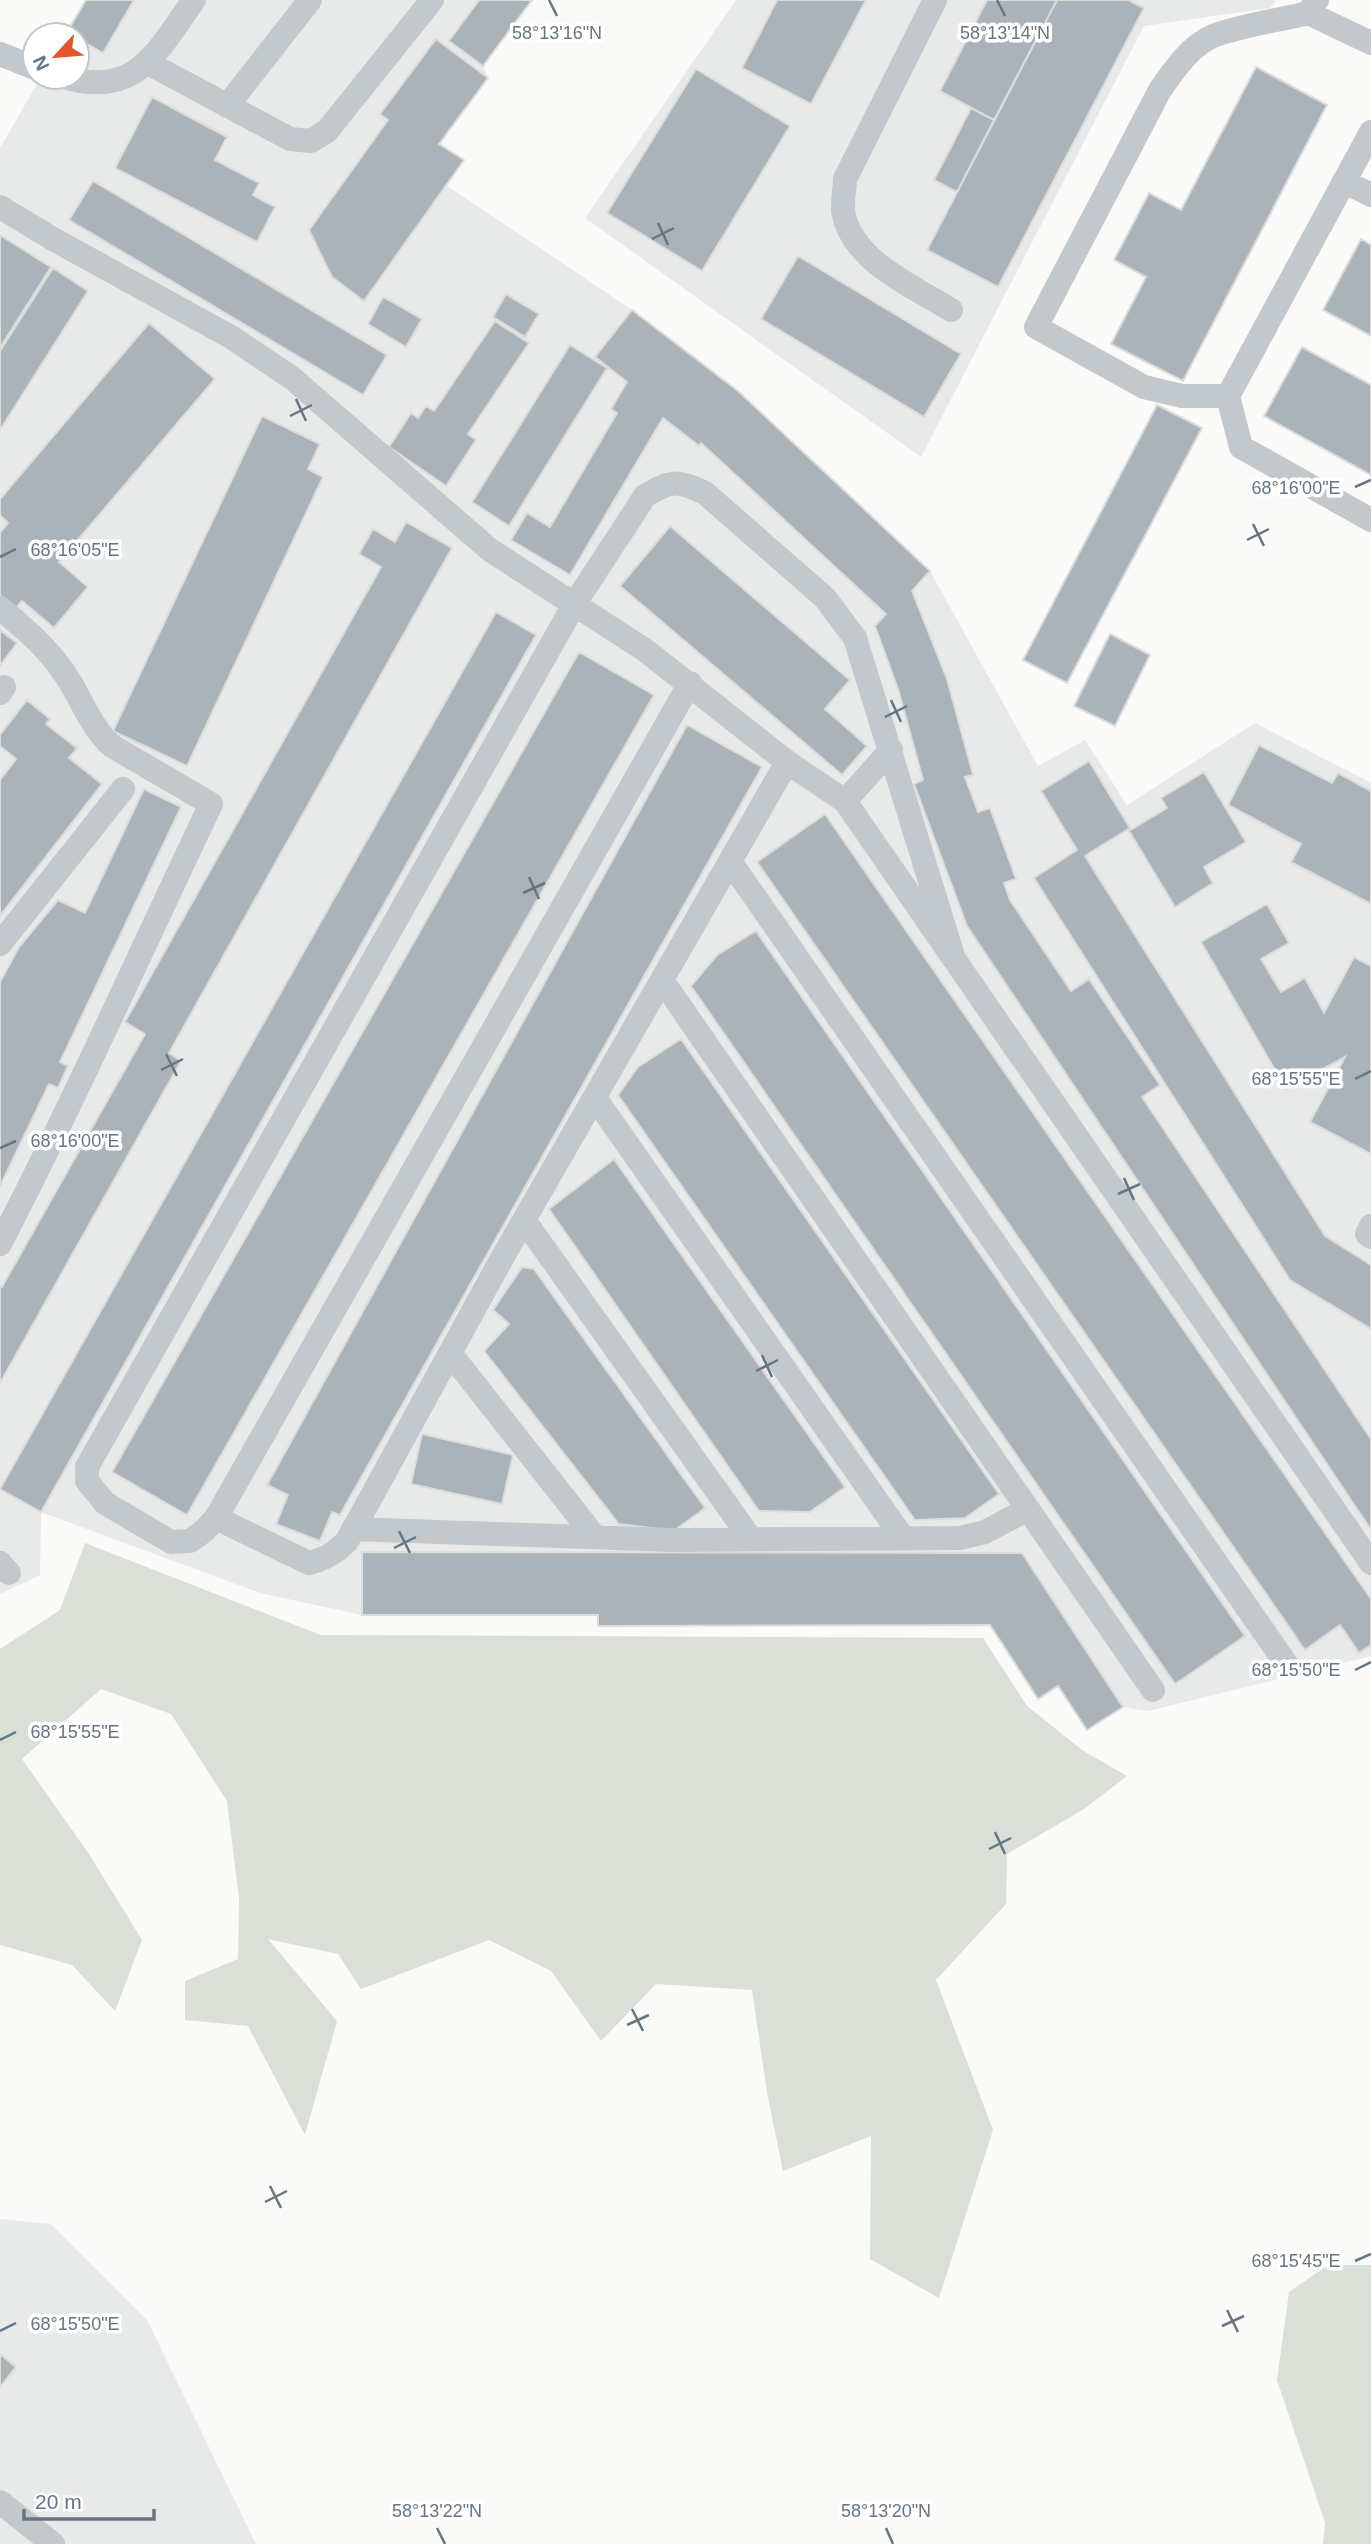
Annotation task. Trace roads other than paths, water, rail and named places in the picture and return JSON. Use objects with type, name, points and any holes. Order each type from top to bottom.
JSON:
[{"type":"lane","points":[[91,83],[110,83],[129,76],[148,63],[194,0]]},
{"type":"lane","points":[[227,106],[310,0]]},
{"type":"lane","points":[[148,63],[290,139],[311,141],[327,131],[432,0]]},
{"type":"lane","points":[[935,0],[845,179],[843,211],[853,240],[870,259],[951,310]]},
{"type":"lane","points":[[1228,396],[1182,396],[1144,387],[1036,327],[1160,90],[1189,52],[1212,37],[1312,6],[1371,43]]},
{"type":"lane","points":[[0,54],[21,62]]},
{"type":"lane","points":[[1371,132],[1228,396],[1241,447],[1371,520]]},
{"type":"lane","points":[[1344,181],[1371,195]]},
{"type":"lane","points":[[0,206],[53,239],[231,337],[292,378],[491,550],[576,603],[690,683],[787,762],[845,801],[1371,1563]]},
{"type":"lane","points":[[690,683],[216,1518],[190,1541],[171,1542],[105,1503],[87,1481],[87,1467],[576,603],[645,496],[662,485],[683,483],[705,492],[825,598],[855,638],[954,959]]},
{"type":"lane","points":[[0,608],[31,633],[51,654],[102,737],[112,746],[211,804],[104,1027],[56,1135],[0,1244]]},
{"type":"lane","points":[[845,801],[891,750]]},
{"type":"lane","points":[[216,1518],[309,1563],[337,1552],[347,1541],[524,1220],[787,762]]},
{"type":"lane","points":[[0,944],[123,789]]},
{"type":"lane","points":[[730,861],[1287,1665]]},
{"type":"lane","points":[[662,980],[1153,1690]]},
{"type":"lane","points":[[595,1097],[903,1538]]},
{"type":"lane","points":[[524,1220],[751,1539]]},
{"type":"lane","points":[[1371,1226],[1367,1234],[1371,1237]]},
{"type":"lane","points":[[450,1353],[595,1537]]},
{"type":"lane","points":[[354,1529],[595,1537],[960,1538],[985,1532],[1028,1509]]},
{"type":"lane","points":[[0,2502],[53,2544]]}]
